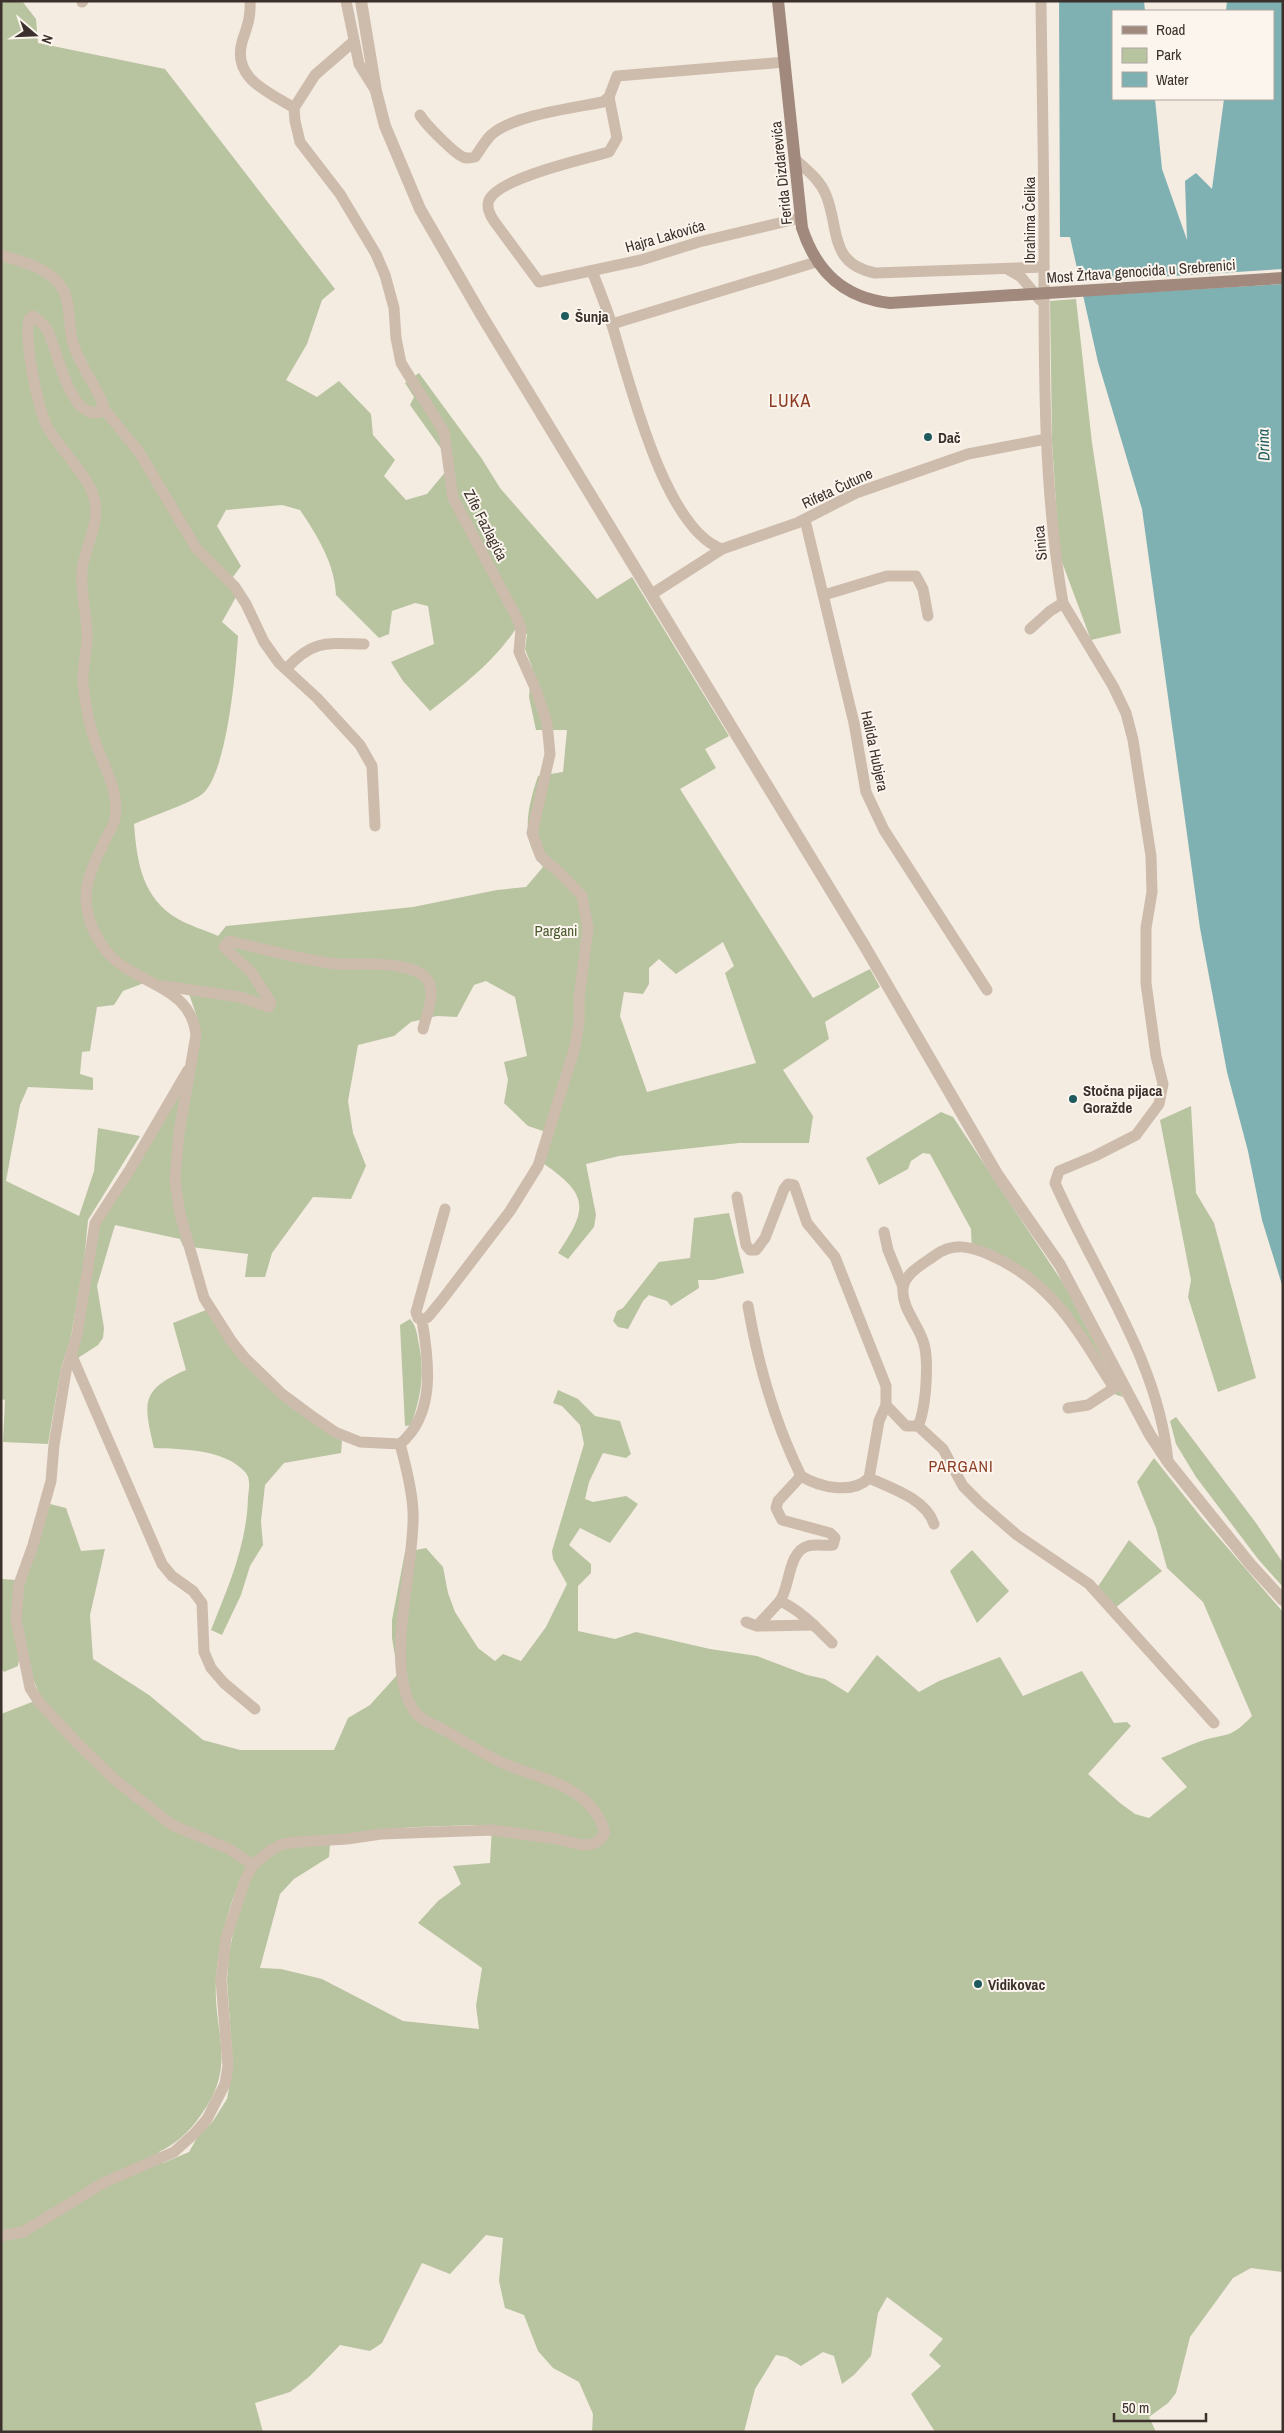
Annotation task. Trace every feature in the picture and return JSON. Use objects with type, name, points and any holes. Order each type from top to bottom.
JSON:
[{"type":"main road","name":"Ferida Dizdarevića","points":[[778,1],[796,160],[800,218],[808,245],[816,262],[826,274],[842,286],[875,302],[890,303],[1001,296]]},
{"type":"main road","name":"Most Žrtava genocida u Srebrenici","points":[[1001,296],[1283,278]]},
{"type":"street","points":[[250,1],[250,20],[241,45],[242,67],[253,84],[294,108],[315,75],[353,42]]},
{"type":"street","points":[[346,1],[358,64],[376,91]]},
{"type":"street","points":[[361,1],[376,91],[385,126],[420,209],[539,411],[864,945],[997,1174],[1060,1265],[1119,1386]]},
{"type":"street","name":"Ibrahima Čelika","points":[[1042,1],[1043,303],[1046,438]]},
{"type":"street","points":[[420,115],[425,124],[438,133],[454,151],[465,158],[475,158],[490,135],[504,126],[537,115],[602,102],[610,97],[617,76],[786,62]]},
{"type":"street","name":"Hajra Lakovića","points":[[610,97],[617,138],[609,152],[510,182],[493,194],[488,202],[489,211],[494,221],[539,282],[592,271],[800,218]]},
{"type":"street","name":"Zife Fazlagića","points":[[294,108],[294,121],[300,142],[340,194],[382,268],[394,308],[396,338],[401,363],[444,432],[453,498],[517,618],[521,629],[519,652],[536,690],[547,722],[550,754],[532,833],[541,857],[560,873],[582,896],[588,928],[575,1047],[538,1166],[510,1211],[442,1300],[428,1317],[422,1320]]},
{"type":"street","points":[[796,160],[820,182],[826,196],[836,242],[852,264],[863,271],[875,273],[1044,267]]},
{"type":"street","points":[[1,254],[26,262],[52,275],[66,296],[73,345],[80,362],[95,385],[103,408],[139,452],[196,548],[235,587],[246,604],[264,642],[286,669],[317,698],[360,745],[372,766],[375,826]]},
{"type":"street","points":[[612,324],[816,262]]},
{"type":"street","points":[[1007,269],[1020,276],[1043,303]]},
{"type":"street","points":[[592,271],[612,324],[644,432],[673,498],[697,530],[712,545],[722,549]]},
{"type":"street","points":[[103,408],[95,414],[86,410],[72,396],[47,329],[33,316],[29,319],[26,332],[29,356],[46,424],[82,474],[95,501],[94,528],[83,564],[82,594],[87,634],[82,669],[94,738],[116,798],[115,820],[88,878],[86,908],[95,932],[109,955],[133,972],[162,986],[189,992],[240,997],[269,1007],[271,1003],[252,973],[224,947],[229,941],[338,964],[368,962],[401,966],[419,971],[428,980],[431,990],[423,1029]]},
{"type":"street","name":"Rifeta Čutune","points":[[652,594],[722,549],[805,520],[856,493],[968,454],[1046,438]]},
{"type":"street","name":"Sinica","points":[[1046,438],[1057,570],[1063,603]]},
{"type":"street","name":"Halida Hubjera","points":[[805,520],[854,723],[866,792],[884,830],[987,990]]},
{"type":"street","points":[[824,595],[886,576],[916,576],[923,589],[928,616]]},
{"type":"street","points":[[1030,629],[1050,611],[1063,603],[1113,686],[1126,713],[1133,740],[1151,856],[1152,892],[1146,928],[1146,983],[1156,1056],[1163,1084],[1159,1104],[1136,1135],[1095,1156],[1059,1171],[1055,1183],[1073,1222],[1100,1272],[1158,1402],[1166,1430],[1168,1462]]},
{"type":"street","points":[[286,669],[300,653],[312,646],[364,644]]},
{"type":"street","points":[[162,986],[179,1001],[195,1024],[196,1035],[189,1068],[175,1179],[180,1214],[204,1298],[232,1342],[245,1358],[296,1404],[335,1432],[360,1442],[400,1444],[411,1435],[419,1420],[425,1400],[429,1371],[422,1320],[418,1318],[416,1312],[444,1209]]},
{"type":"street","points":[[189,1068],[129,1171],[95,1223],[77,1335],[66,1371],[59,1412],[51,1481],[33,1545],[19,1584],[16,1618],[30,1688],[39,1702],[114,1779],[172,1825],[229,1849],[253,1865]]},
{"type":"street","points":[[737,1197],[746,1245],[750,1250],[756,1250],[765,1238],[784,1188],[788,1184],[794,1185],[807,1222],[835,1257],[847,1293],[876,1358],[886,1386],[886,1405],[879,1421],[869,1478],[863,1484],[849,1488],[813,1483],[801,1476],[791,1455],[760,1365],[748,1306]]},
{"type":"street","points":[[884,1232],[888,1250],[903,1287],[904,1302],[925,1345],[926,1389],[922,1418],[918,1426]]},
{"type":"street","points":[[903,1287],[909,1275],[921,1265],[941,1251],[958,1246],[971,1246],[1001,1259],[1020,1270],[1056,1301],[1119,1386],[1168,1462],[1251,1565],[1283,1600]]},
{"type":"street","points":[[72,1354],[162,1564],[172,1576],[193,1591],[202,1603],[204,1652],[211,1668],[224,1684],[255,1709]]},
{"type":"street","points":[[1068,1408],[1088,1405],[1119,1386]]},
{"type":"street","points":[[886,1405],[893,1410],[906,1426],[918,1426],[943,1449],[963,1486],[980,1504],[1017,1535],[1089,1584],[1214,1723]]},
{"type":"street","points":[[1,2236],[23,2232],[102,2183],[174,2152],[207,2119],[225,2084],[228,2066],[221,1980],[225,1946],[233,1913],[253,1865],[271,1850],[283,1844],[347,1840],[382,1834],[493,1830],[558,1839],[582,1845],[593,1844],[600,1840],[605,1832],[600,1815],[580,1795],[549,1779],[504,1763],[415,1713],[405,1690],[399,1647],[409,1569],[413,1512],[400,1444]]},
{"type":"street","points":[[757,1626],[780,1602],[784,1595],[793,1564],[802,1549],[808,1546],[833,1545],[836,1541],[830,1533],[782,1520],[776,1508],[778,1501],[801,1476]]},
{"type":"street","points":[[869,1478],[906,1495],[923,1507],[934,1524]]},
{"type":"street","points":[[780,1602],[789,1605],[814,1624],[832,1643]]},
{"type":"street","points":[[746,1622],[757,1626],[814,1624]]},
{"type":"green space","name":"Pargani","points":[[1,1],[22,1],[36,19],[38,43],[165,69],[335,289],[322,300],[307,344],[286,380],[317,397],[339,381],[371,414],[373,435],[395,460],[384,476],[406,500],[427,494],[452,464],[410,405],[414,397],[405,383],[419,373],[482,459],[500,488],[597,599],[632,577],[729,736],[705,749],[716,768],[680,789],[813,998],[870,969],[880,987],[825,1022],[829,1039],[783,1070],[813,1116],[809,1143],[739,1143],[619,1156],[586,1164],[596,1215],[594,1227],[568,1259],[558,1253],[575,1225],[579,1214],[576,1194],[559,1175],[544,1164],[543,1131],[528,1126],[504,1103],[508,1080],[504,1062],[527,1056],[515,997],[486,981],[474,985],[457,1017],[437,1016],[411,1022],[394,1036],[358,1045],[348,1101],[353,1133],[366,1166],[351,1199],[313,1197],[272,1253],[265,1277],[245,1277],[248,1254],[183,1246],[180,1239],[115,1225],[97,1286],[104,1328],[103,1338],[98,1345],[78,1358],[76,1353],[98,1228],[199,1045],[198,1021],[187,987],[160,981],[144,983],[123,991],[114,1005],[97,1007],[90,1051],[82,1052],[80,1074],[93,1078],[93,1090],[28,1087],[20,1105],[6,1181],[79,1216],[94,1171],[98,1128],[140,1136],[88,1220],[84,1261],[71,1337],[61,1368],[48,1444],[3,1442],[5,1400],[1,1399]],"holes":[[[282,505],[300,510],[313,529],[329,561],[336,595],[379,638],[389,634],[392,611],[415,603],[428,606],[434,644],[391,662],[403,681],[430,711],[487,664],[515,630],[527,634],[525,649],[532,667],[529,697],[536,730],[567,730],[563,772],[538,776],[531,799],[528,834],[535,857],[543,867],[526,887],[497,890],[413,907],[226,926],[218,936],[178,919],[156,901],[149,890],[140,865],[134,824],[201,795],[210,784],[217,767],[224,745],[228,721],[238,636],[222,622],[241,588],[233,577],[241,566],[217,526],[226,510]],[[723,942],[734,966],[725,973],[756,1063],[647,1092],[620,1016],[624,992],[643,994],[649,984],[649,968],[659,959],[676,974]]]},
{"type":"green space","points":[[1076,299],[1092,443],[1121,633],[1091,640],[1059,554],[1052,440],[1050,301]]},
{"type":"green space","points":[[1191,1106],[1196,1193],[1214,1223],[1256,1378],[1218,1392],[1188,1297],[1191,1280],[1160,1120]]},
{"type":"green space","points":[[941,1112],[953,1117],[1065,1286],[1123,1397],[1114,1394],[1072,1330],[1048,1301],[1014,1272],[972,1251],[971,1229],[930,1154],[923,1153],[911,1161],[908,1169],[879,1185],[866,1158]]},
{"type":"green space","points":[[729,1213],[744,1273],[713,1280],[698,1280],[699,1288],[671,1306],[667,1301],[649,1295],[643,1301],[628,1329],[618,1327],[613,1321],[617,1311],[623,1308],[659,1262],[690,1258],[694,1218]]},
{"type":"green space","points":[[206,1310],[279,1396],[342,1441],[341,1453],[284,1463],[265,1485],[261,1521],[263,1545],[250,1566],[241,1595],[222,1635],[211,1630],[236,1565],[247,1515],[249,1480],[245,1472],[236,1464],[215,1455],[189,1450],[154,1448],[147,1409],[153,1392],[160,1384],[186,1370],[173,1323]]},
{"type":"green space","points":[[410,1319],[417,1334],[422,1376],[420,1395],[411,1425],[405,1426],[400,1325]]},
{"type":"green space","points":[[558,1390],[578,1399],[595,1416],[620,1421],[631,1454],[626,1458],[603,1453],[589,1482],[585,1499],[593,1502],[626,1496],[638,1504],[610,1543],[580,1528],[569,1545],[591,1564],[591,1573],[578,1586],[578,1631],[615,1639],[636,1632],[710,1649],[757,1656],[807,1675],[825,1679],[848,1693],[877,1655],[919,1692],[939,1681],[1000,1657],[1023,1696],[1082,1671],[1114,1723],[1127,1722],[1131,1726],[1088,1774],[1135,1814],[1149,1818],[1187,1787],[1161,1758],[1201,1741],[1233,1732],[1252,1716],[1203,1602],[1167,1568],[1156,1528],[1137,1482],[1154,1458],[1201,1517],[1283,1612],[1283,2272],[1251,2268],[1233,2278],[1190,2337],[1176,2393],[1168,2403],[1149,2417],[1156,2432],[935,2432],[911,2394],[941,2366],[929,2355],[943,2339],[887,2297],[878,2313],[871,2356],[854,2375],[842,2384],[834,2356],[823,2352],[801,2366],[786,2357],[776,2355],[755,2389],[744,2432],[592,2432],[593,2414],[579,2382],[553,2368],[538,2351],[524,2315],[505,2308],[499,2281],[503,2238],[486,2235],[450,2274],[422,2263],[382,2343],[370,2351],[340,2345],[310,2376],[290,2392],[255,2403],[263,2432],[1,2432],[1,1714],[32,1702],[40,1695],[26,1655],[21,1627],[21,1613],[25,1581],[36,1552],[50,1504],[66,1508],[81,1551],[105,1549],[90,1615],[93,1659],[149,1695],[203,1740],[240,1750],[334,1750],[348,1718],[370,1705],[398,1674],[392,1638],[392,1620],[405,1552],[426,1548],[443,1567],[448,1593],[455,1612],[478,1648],[495,1661],[503,1654],[521,1661],[546,1627],[567,1584],[553,1559],[552,1551],[584,1444],[580,1425],[562,1406],[553,1403]],"holes":[[[470,1825],[492,1826],[490,1863],[453,1866],[461,1884],[438,1901],[418,1923],[482,1968],[476,2006],[479,2029],[403,2021],[322,1979],[281,1969],[260,1968],[280,1894],[294,1879],[329,1857],[330,1844],[364,1833],[381,1830]],[[242,1876],[250,1880],[236,1918],[229,1954],[227,1981],[233,2066],[227,2099],[213,2121],[198,2136],[189,2152],[163,2163],[159,2152],[177,2141],[192,2126],[212,2097],[219,2080],[221,2049],[216,1999],[217,1967],[224,1927]]]},
{"type":"green space","points":[[1176,1417],[1256,1523],[1283,1563],[1283,1587],[1258,1559],[1196,1477],[1176,1444],[1170,1421]]},
{"type":"green space","points":[[1129,1540],[1162,1571],[1110,1612],[1093,1594]]},
{"type":"green space","points":[[972,1550],[1009,1591],[977,1623],[950,1571]]},
{"type":"green space","points":[[2,1579],[16,1580],[19,1660],[18,1666],[4,1672],[1,1668]]},
{"type":"water","name":"Drina","points":[[1059,1],[1144,1],[1145,10],[1112,10],[1112,100],[1155,100],[1162,169],[1187,240],[1185,181],[1196,173],[1212,189],[1224,100],[1274,100],[1274,10],[1226,10],[1227,1],[1283,1],[1283,1288],[1262,1220],[1248,1151],[1227,1072],[1200,928],[1142,509],[1098,362],[1070,237],[1060,237]]},
{"type":"pier","points":[[1283,269],[1283,284],[1081,296],[1078,282]]},
{"type":"place","name":"Šunja","points":[[565,316]]},
{"type":"place","name":"Dač","points":[[928,437]]},
{"type":"place","name":"Stočna pijaca Goražde","points":[[1073,1099]]},
{"type":"place","name":"Vidikovac","points":[[978,1984]]},
{"type":"district","name":"LUKA","points":[[790,400]]},
{"type":"district","name":"PARGANI","points":[[961,1466]]}]
